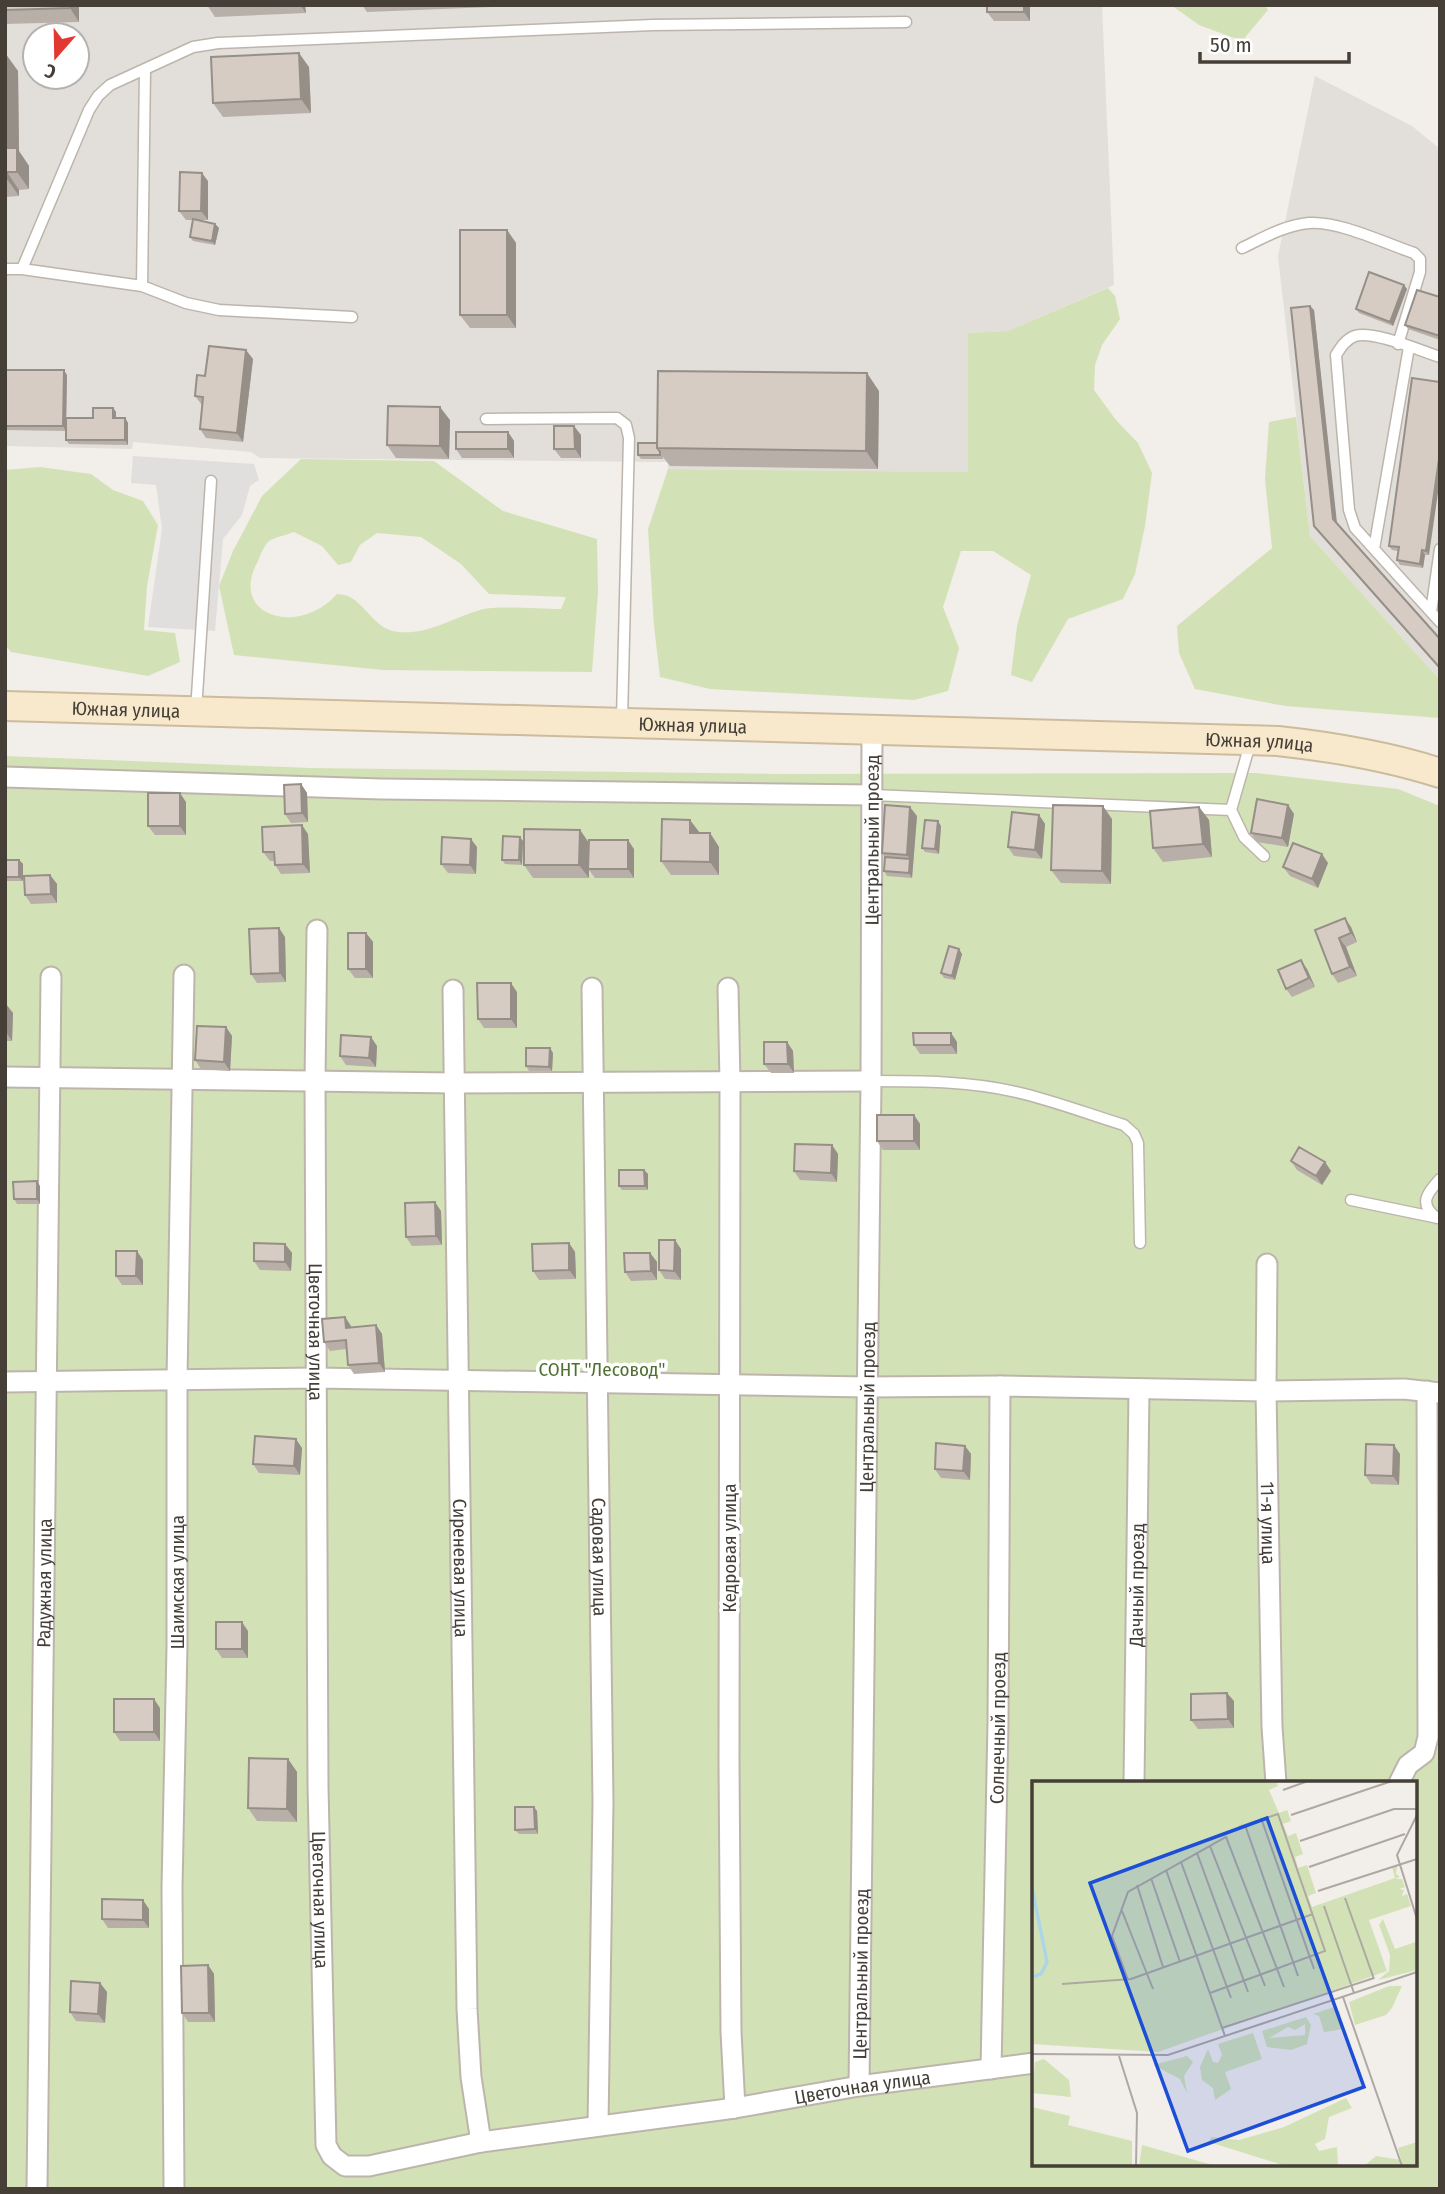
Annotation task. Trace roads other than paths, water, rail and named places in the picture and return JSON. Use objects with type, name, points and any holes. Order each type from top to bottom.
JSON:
[{"type":"main road","name":"Южная улица","points":[[5,706],[1251,740],[1330,747],[1380,756],[1440,773]]},
{"type":"street","name":"Центральный проезд","points":[[859,2086],[871,1081],[872,729]]},
{"type":"street","points":[[5,778],[381,789],[872,795]]},
{"type":"street","name":"Цветочная улица","points":[[317,930],[315,1081],[318,1786],[326,2145],[332,2156],[345,2166],[369,2166],[481,2143],[735,2108],[859,2086],[1032,2063]]},
{"type":"street","name":"Шаимская улица","points":[[174,2189],[172,1888],[184,975]]},
{"type":"street","name":"Радужная улица","points":[[37,2189],[51,977]]},
{"type":"street","name":"Садовая улица","points":[[592,988],[603,1802],[598,2126]]},
{"type":"street","name":"Кедровая улица","points":[[728,988],[731,2032],[735,2108]]},
{"type":"street","name":"Сиреневая улица","points":[[453,990],[467,2009],[471,2077],[481,2143]]},
{"type":"street","points":[[5,1077],[592,1084],[871,1081]]},
{"type":"street","name":"11-я улица","points":[[1267,1264],[1266,1391],[1272,1727],[1276,1781]]},
{"type":"street","points":[[5,1382],[317,1378],[867,1387],[1000,1386],[1266,1391],[1404,1389],[1433,1392],[1428,1737],[1424,1753],[1408,1765],[1400,1781]]},
{"type":"street","name":"Солнечный проезд","points":[[991,2069],[1000,1386]]},
{"type":"street","name":"Дачный проезд","points":[[1134,1781],[1139,1389]]},
{"type":"lane","points":[[22,269],[89,110],[98,96],[110,85],[193,47],[218,43],[653,24],[906,22]]},
{"type":"lane","points":[[142,286],[145,69]]},
{"type":"lane","points":[[1242,248],[1277,231],[1308,223],[1329,224],[1414,253],[1420,259],[1420,272],[1398,344]]},
{"type":"lane","points":[[5,269],[142,286],[187,303],[219,310],[352,317]]},
{"type":"lane","points":[[1440,357],[1371,336],[1355,335],[1344,342],[1336,355],[1349,510],[1355,528],[1440,622]]},
{"type":"lane","points":[[1374,550],[1409,347]]},
{"type":"lane","points":[[486,419],[617,418],[626,425],[629,438],[622,722]]},
{"type":"lane","points":[[196,712],[211,481]]},
{"type":"lane","points":[[1431,612],[1440,549]]},
{"type":"lane","points":[[1251,740],[1231,810],[1244,837],[1264,856]]},
{"type":"lane","points":[[872,795],[1231,810]]},
{"type":"lane","points":[[871,1081],[947,1083],[1017,1092],[1124,1125],[1134,1134],[1138,1143],[1140,1243]]},
{"type":"lane","points":[[1439,1218],[1429,1212],[1426,1202],[1429,1192],[1440,1179]]},
{"type":"lane","points":[[1351,1200],[1439,1218]]},
{"type":"park label","name":"СОНТ \"Лесовод\"","points":[[602,1369]]}]
